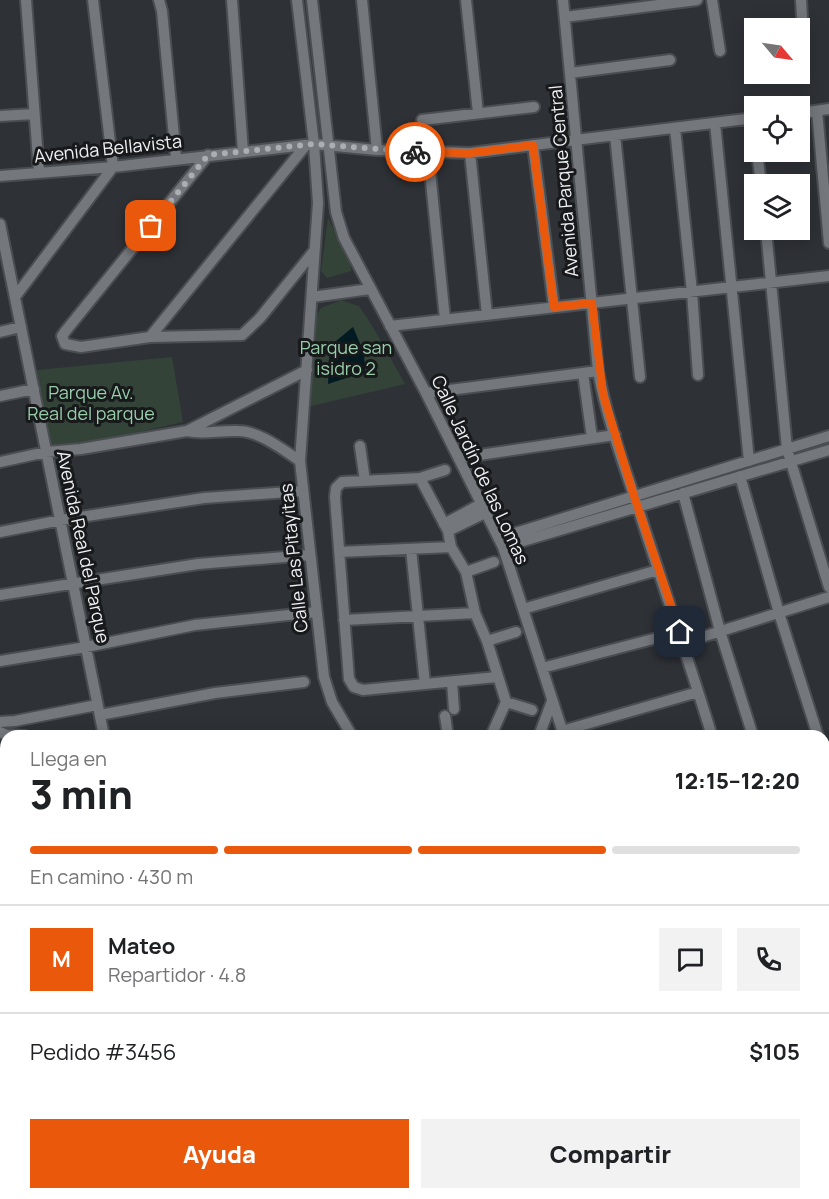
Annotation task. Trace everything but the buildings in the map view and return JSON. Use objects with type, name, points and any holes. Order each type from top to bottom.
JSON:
[{"type":"street","points":[[26,0],[39,172]]},
{"type":"street","points":[[15,297],[113,167],[93,0]]},
{"type":"street","points":[[159,0],[162,11],[176,158]]},
{"type":"street","points":[[232,0],[243,152]]},
{"type":"street","name":"Calle Las Pitayitas","points":[[297,0],[310,144],[318,203],[300,461],[309,555],[328,693],[349,730]]},
{"type":"street","name":"Calle Jardín de las Lomas","points":[[312,0],[338,221],[344,238],[426,393],[501,543],[562,730]]},
{"type":"street","points":[[362,0],[377,150]]},
{"type":"street","points":[[466,0],[478,113]]},
{"type":"street","name":"Avenida Parque Central","points":[[563,0],[598,371],[615,435],[710,730]]},
{"type":"street","points":[[565,17],[697,0]]},
{"type":"street","points":[[712,0],[720,51]]},
{"type":"street","points":[[801,0],[802,18]]},
{"type":"street","points":[[570,73],[670,60]]},
{"type":"street","points":[[422,120],[534,108]]},
{"type":"street","points":[[810,112],[829,109]]},
{"type":"street","points":[[817,111],[829,243]]},
{"type":"street","points":[[0,116],[34,114]]},
{"type":"street","name":"Avenida Bellavista","points":[[0,177],[113,167],[310,144],[377,150],[470,153],[744,119]]},
{"type":"street","points":[[715,123],[749,461]]},
{"type":"street","points":[[675,128],[692,291],[698,375]]},
{"type":"street","points":[[615,135],[640,377]]},
{"type":"street","points":[[150,338],[310,144]]},
{"type":"street","points":[[533,145],[554,307]]},
{"type":"street","points":[[428,152],[445,319]]},
{"type":"street","points":[[470,153],[487,315]]},
{"type":"street","points":[[208,155],[64,333],[62,336],[65,344],[74,347],[150,338],[242,335],[261,318],[315,250]]},
{"type":"street","name":"Avenida Real del Parque","points":[[0,224],[4,266],[15,297],[103,730]]},
{"type":"street","points":[[767,240],[790,461],[829,587]]},
{"type":"street","points":[[390,326],[829,276]]},
{"type":"street","points":[[312,297],[370,289]]},
{"type":"street","points":[[0,332],[21,327]]},
{"type":"street","points":[[0,462],[46,452],[81,449],[187,430],[307,370]]},
{"type":"street","points":[[426,393],[598,371]]},
{"type":"street","points":[[583,373],[592,438]]},
{"type":"street","points":[[0,396],[33,389]]},
{"type":"street","points":[[187,430],[199,434],[237,431],[249,433],[275,445],[300,461]]},
{"type":"street","points":[[459,458],[615,435]]},
{"type":"street","points":[[501,543],[636,502],[749,461],[829,436]]},
{"type":"street","points":[[360,446],[365,481]]},
{"type":"street","points":[[636,502],[683,493],[829,450]]},
{"type":"street","points":[[445,470],[420,478],[342,482],[336,488],[334,497],[349,679],[354,687],[363,690],[497,677]]},
{"type":"street","points":[[740,476],[778,613],[816,730]]},
{"type":"street","points":[[420,478],[446,528],[451,547],[466,572],[475,613],[487,641],[506,702],[494,730]]},
{"type":"street","points":[[0,532],[61,520],[204,498],[303,491]]},
{"type":"street","points":[[683,493],[720,631],[751,730]]},
{"type":"street","points":[[446,528],[483,508]]},
{"type":"street","points":[[339,552],[451,547]]},
{"type":"street","points":[[411,549],[420,616],[425,684]]},
{"type":"street","points":[[0,596],[198,564],[309,555]]},
{"type":"street","points":[[466,572],[494,562]]},
{"type":"street","points":[[523,609],[658,570]]},
{"type":"street","points":[[542,668],[720,631],[829,597]]},
{"type":"street","points":[[0,661],[86,647],[195,625],[316,612]]},
{"type":"street","points":[[344,620],[475,613]]},
{"type":"street","points":[[487,641],[516,632]]},
{"type":"street","points":[[0,722],[304,682]]},
{"type":"street","points":[[452,682],[454,709]]},
{"type":"street","points":[[576,730],[698,692]]},
{"type":"street","points":[[541,730],[552,701]]},
{"type":"street","points":[[506,702],[532,710]]},
{"type":"street","points":[[445,716],[447,730]]},
{"type":"green space","points":[[328,218],[350,262],[351,271],[327,278],[321,271]]},
{"type":"green space","name":"Parque san isidro 2","points":[[341,300],[359,306],[405,384],[303,408],[313,321],[321,308]]},
{"type":"green space","name":"Parque Av. Real del parque","points":[[172,357],[183,422],[51,452],[37,370]]},
{"type":"water","points":[[353,327],[364,353],[365,372],[328,384],[330,346]]},
{"type":"way so far","points":[[151,226],[208,155],[314,144],[415,152]]},
{"type":"route","points":[[415,152],[470,153],[533,145],[554,307],[592,303],[598,371],[608,414],[680,632]]}]
